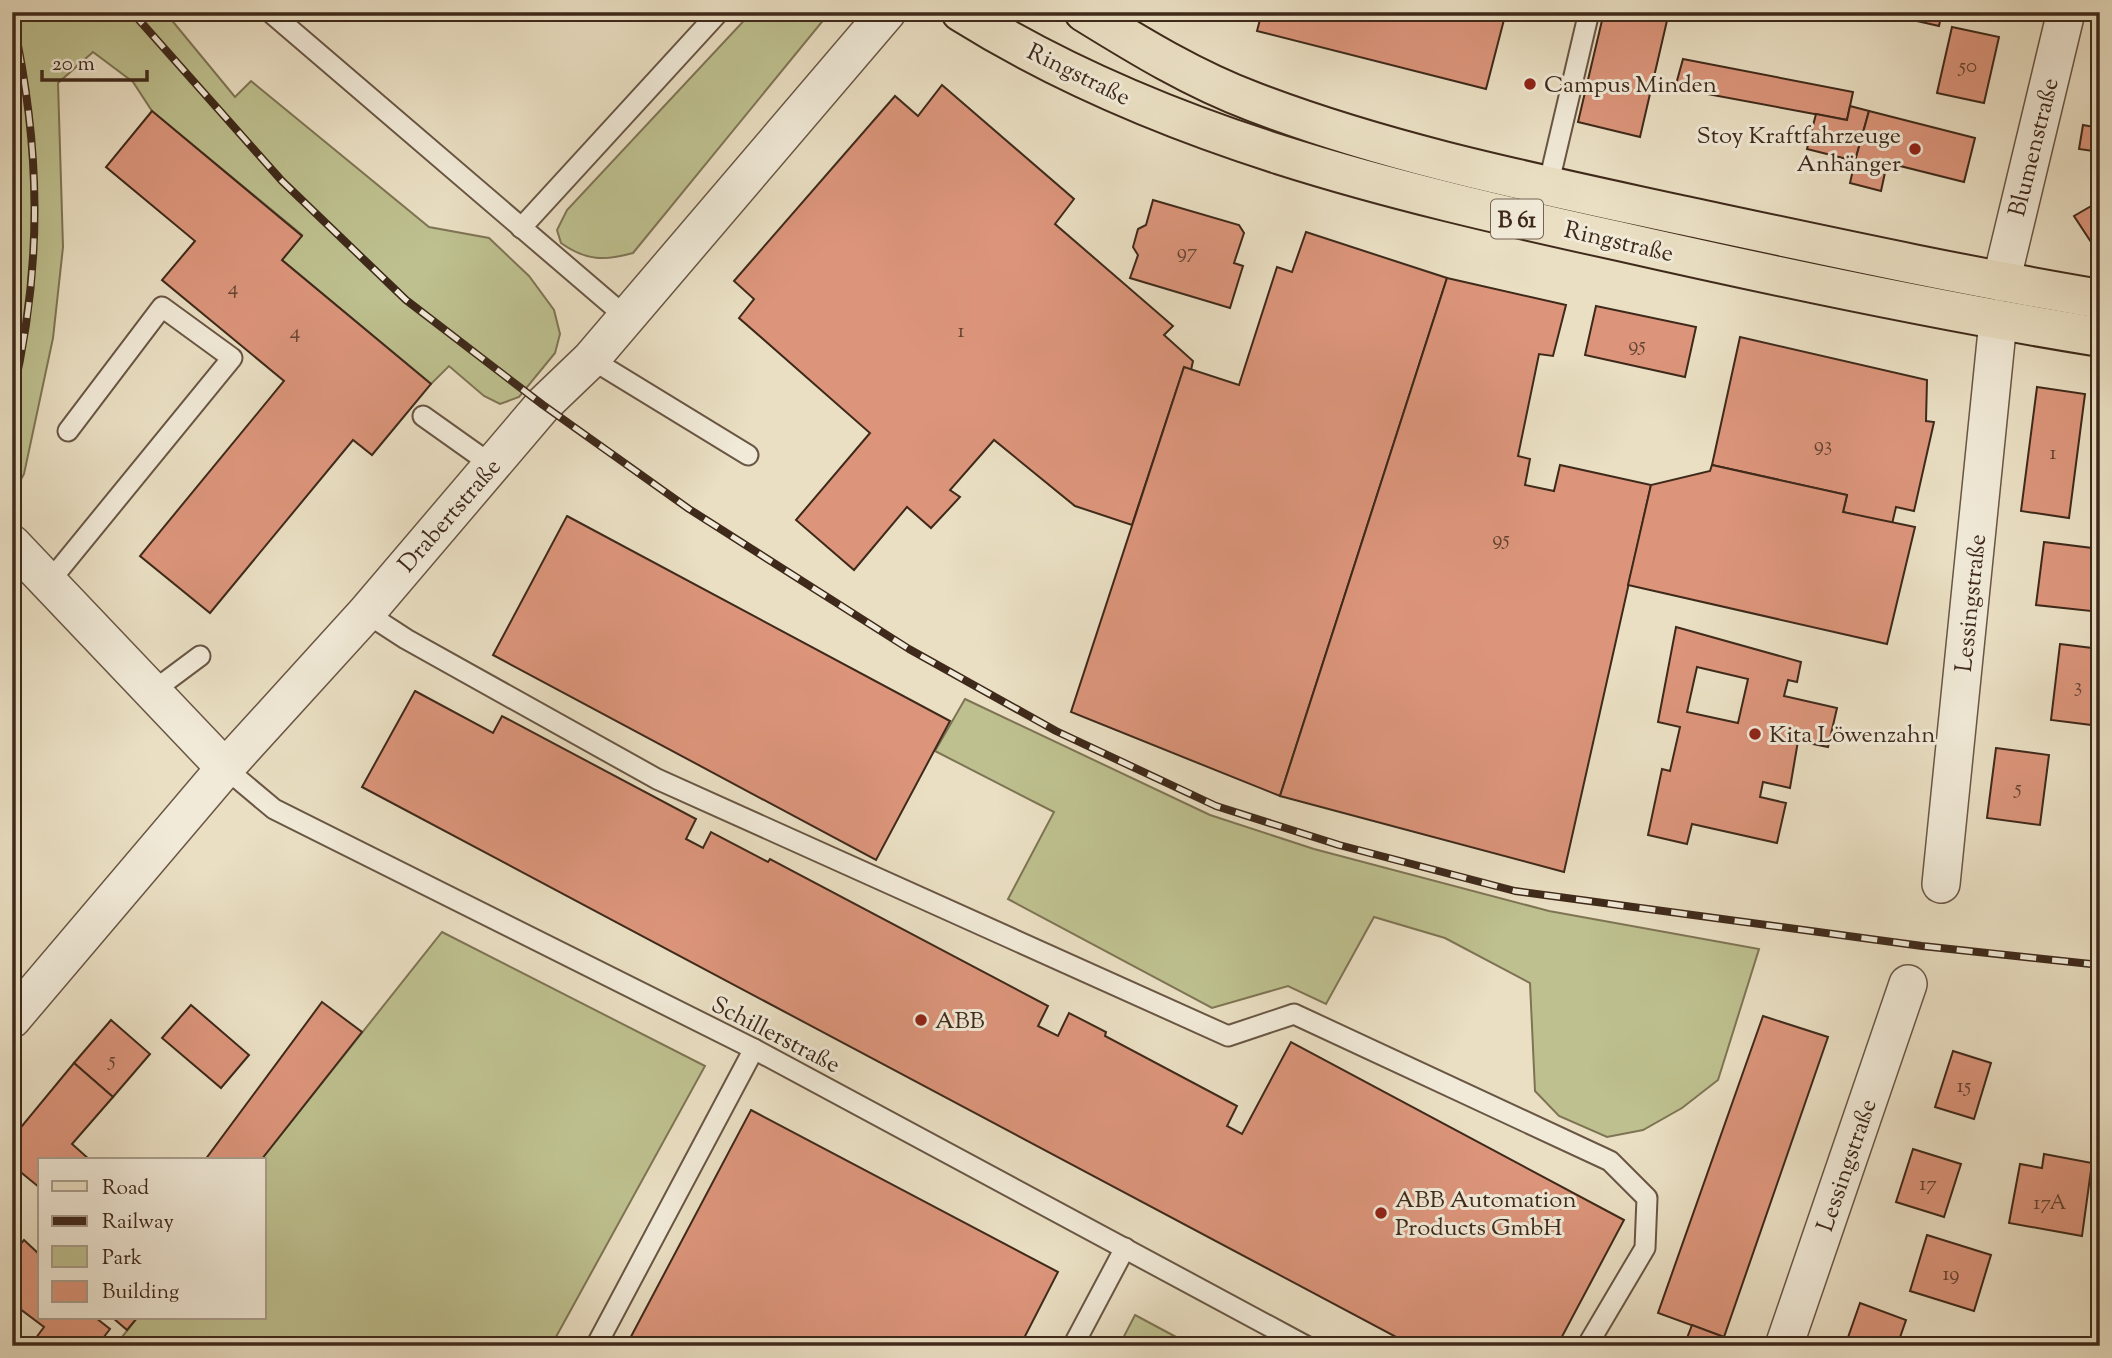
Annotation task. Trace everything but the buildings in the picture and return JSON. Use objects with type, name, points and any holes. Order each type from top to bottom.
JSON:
[{"type":"main road","name":"Ringstraße","points":[[961,12],[1018,45],[1116,94],[1236,141],[1358,179],[1677,254],[1998,321],[2100,337]]},
{"type":"main road","name":"Ringstraße","points":[[1084,12],[1160,58],[1252,101],[1411,152],[1548,186],[2001,282],[2100,299]]},
{"type":"street","name":"Drabertstraße","points":[[12,1019],[225,768],[366,612],[543,405],[591,359],[887,12]]},
{"type":"street","name":"Blumenstraße","points":[[2001,282],[2066,12]]},
{"type":"street","name":"Lessingstraße","points":[[1941,884],[1998,321]]},
{"type":"street","points":[[12,544],[225,768]]},
{"type":"street","name":"Lessingstraße","points":[[1784,1346],[1908,984]]},
{"type":"lane","points":[[270,12],[626,317]]},
{"type":"lane","points":[[521,228],[719,12]]},
{"type":"lane","points":[[1548,186],[1589,12]]},
{"type":"lane","points":[[49,582],[232,358],[162,307],[68,431]]},
{"type":"lane","points":[[591,359],[748,456]]},
{"type":"lane","points":[[423,416],[492,465]]},
{"type":"lane","points":[[366,612],[406,639],[657,779],[1228,1037],[1294,1014],[1610,1161],[1647,1198],[1645,1248],[1587,1346]]},
{"type":"lane","points":[[153,691],[200,656]]},
{"type":"lane","name":"Schillerstraße","points":[[225,768],[274,809],[754,1049],[1306,1346]]},
{"type":"lane","points":[[596,1346],[754,1049]]},
{"type":"lane","points":[[1073,1346],[1125,1248]]},
{"type":"green space","points":[[12,12],[165,12],[235,97],[251,81],[429,227],[489,238],[529,276],[554,310],[560,334],[555,353],[519,397],[500,404],[484,396],[449,366],[431,384],[282,260],[302,235],[152,111],[133,82],[93,52],[58,83],[63,247],[53,338],[24,474],[12,496]]},
{"type":"green space","points":[[752,12],[830,12],[633,253],[596,258],[579,253],[561,243],[557,230],[567,210]]},
{"type":"green space","points":[[965,699],[1210,815],[1314,849],[1549,911],[1759,949],[1718,1080],[1682,1108],[1643,1130],[1607,1137],[1559,1116],[1535,1091],[1530,983],[1445,938],[1374,917],[1326,1004],[1288,986],[1212,1008],[1008,899],[1054,812],[935,751]]},
{"type":"green space","points":[[442,932],[705,1066],[551,1346],[115,1346],[135,1320],[266,1320],[266,1158],[263,1158]]},
{"type":"green space","points":[[1135,1315],[1193,1346],[1119,1346]]},
{"type":"railway","points":[[132,12],[282,181],[406,300],[543,405],[689,509],[909,649],[1056,731],[1216,806],[1339,845],[1515,891],[1922,946],[2100,965]]},
{"type":"railway","points":[[12,16],[29,113],[34,207],[29,301],[12,397]]},
{"type":"place","name":"Campus Minden","points":[[1530,84]]},
{"type":"place","name":"Stoy Kraftfahrzeuge Anhänger","points":[[1915,149]]},
{"type":"place","name":"Kita Löwenzahn","points":[[1755,734]]},
{"type":"place","name":"ABB","points":[[921,1020]]},
{"type":"place","name":"ABB Automation Products GmbH","points":[[1381,1213]]}]
